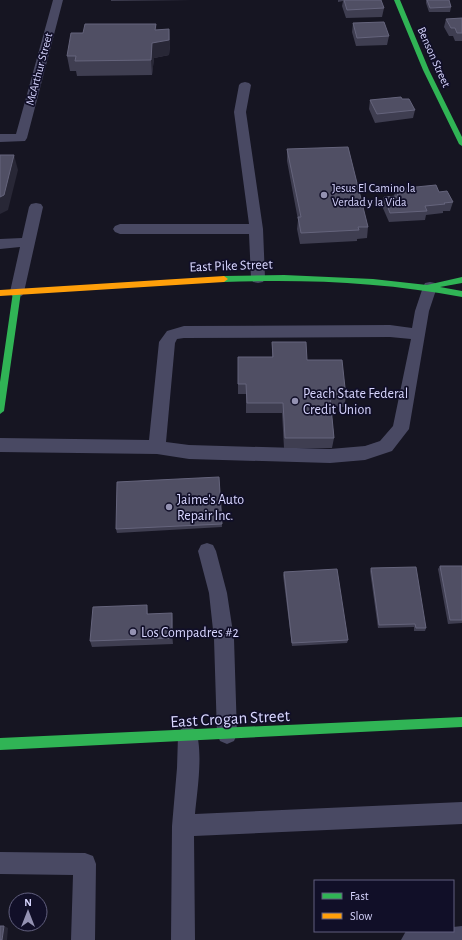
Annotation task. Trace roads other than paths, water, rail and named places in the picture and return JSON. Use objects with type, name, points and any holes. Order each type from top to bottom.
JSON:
[{"type":"main road","name":"Benson Street","points":[[397,0],[426,70],[462,144]]},
{"type":"main road","name":"East Pike Street","points":[[0,293],[258,278],[380,279],[430,286],[462,280]]},
{"type":"main road","points":[[430,286],[462,294]]},
{"type":"main road","points":[[0,411],[17,292]]},
{"type":"main road","name":"East Crogan Street","points":[[0,744],[462,722]]},
{"type":"lane","name":"McArthur Street","points":[[0,138],[20,138],[58,0]]},
{"type":"lane","points":[[245,85],[240,112],[256,229],[258,278]]},
{"type":"lane","points":[[17,292],[36,207]]},
{"type":"lane","points":[[120,229],[256,229]]},
{"type":"lane","points":[[0,244],[28,242]]},
{"type":"lane","points":[[0,445],[157,447],[189,452],[330,456],[365,453],[386,446],[401,429],[422,311],[430,286]]},
{"type":"lane","points":[[157,447],[167,342],[172,335],[184,332],[390,331],[419,334]]},
{"type":"lane","points":[[207,551],[218,593],[224,638],[227,734]]},
{"type":"lane","points":[[183,940],[183,826],[188,768],[188,736]]},
{"type":"lane","points":[[183,826],[462,813]]},
{"type":"lane","points":[[0,863],[85,864],[83,940]]},
{"type":"lane","points":[[413,940],[462,938]]},
{"type":"place","name":"Jesus El Camino la Verdad y la Vida","points":[[324,195]]},
{"type":"place","name":"Peach State Federal Credit Union","points":[[295,401]]},
{"type":"place","name":"Jaime's Auto Repair Inc.","points":[[169,507]]},
{"type":"place","name":"Los Compadres #2","points":[[133,632]]}]
